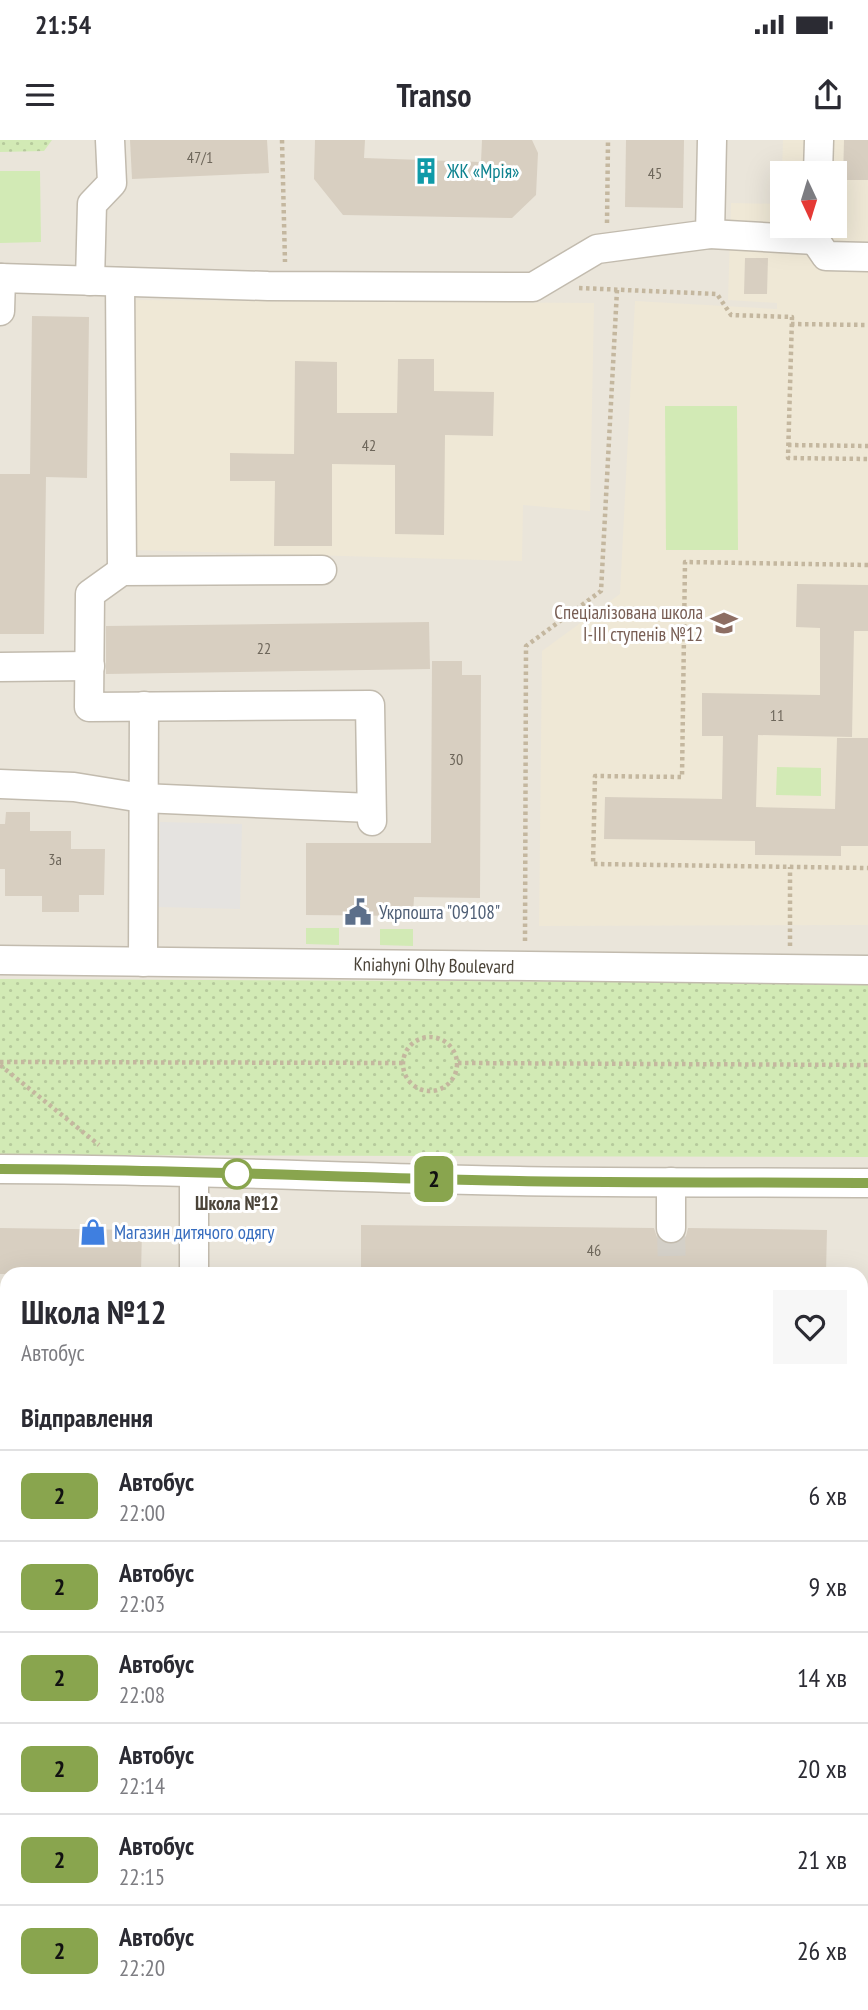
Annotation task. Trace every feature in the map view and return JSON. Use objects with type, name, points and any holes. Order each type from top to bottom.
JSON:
[{"type":"street","points":[[90,281],[92,204],[111,183],[110,140]]},
{"type":"street","points":[[710,234],[712,140]]},
{"type":"street","points":[[818,161],[819,140]]},
{"type":"street","points":[[0,312],[1,278],[286,286],[533,286],[597,249],[710,234],[770,233]]},
{"type":"street","points":[[817,238],[826,256],[868,257]]},
{"type":"street","points":[[120,282],[122,570]]},
{"type":"street","points":[[0,784],[74,787],[142,798],[371,814],[370,705],[89,706],[90,594],[122,570],[322,570]]},
{"type":"street","points":[[0,667],[90,666]]},
{"type":"street","points":[[143,962],[144,706]]},
{"type":"street","name":"Kniahyni Olhy Boulevard","points":[[0,960],[868,971]]},
{"type":"street","points":[[0,1169],[130,1169],[519,1181],[868,1183]]},
{"type":"street","points":[[194,1173],[194,1267]]},
{"type":"street","points":[[671,1181],[671,1228]]},
{"type":"path","points":[[282,140],[286,286]]},
{"type":"path","points":[[606,248],[608,140]]},
{"type":"path","points":[[575,288],[717,294],[731,314],[792,317],[788,458],[868,459]]},
{"type":"path","points":[[524,966],[526,646],[601,591],[617,290]]},
{"type":"path","points":[[791,324],[868,325]]},
{"type":"path","points":[[788,445],[868,446]]},
{"type":"path","points":[[868,565],[685,562],[682,777],[595,776],[593,864],[868,868]]},
{"type":"path","points":[[790,867],[790,970]]},
{"type":"path","points":[[432,1036],[449,1043],[458,1063],[450,1084],[434,1091],[425,1091],[409,1082],[404,1074],[403,1063],[408,1047],[415,1041],[432,1036]]},
{"type":"path","points":[[0,1063],[403,1063]]},
{"type":"path","points":[[0,1063],[130,1169]]},
{"type":"path","points":[[458,1063],[868,1065]]},
{"type":"shaded area","points":[[0,140],[868,140],[868,1267],[0,1267]]},
{"type":"shaded area","name":"Спеціалізована школа І-ІІІ ступенів №12","points":[[783,140],[868,140],[868,925],[539,926],[542,651],[620,594],[635,301],[777,309],[777,303],[728,300],[731,203],[770,204],[770,238],[847,238],[847,161],[782,161]]},
{"type":"shaded area","points":[[131,300],[594,303],[590,511],[523,505],[522,561],[134,550]]},
{"type":"shaded area","points":[[160,822],[242,824],[240,909],[158,907]]},
{"type":"green space","points":[[0,140],[52,140],[44,151],[0,152]]},
{"type":"green space","points":[[0,171],[40,171],[41,242],[0,243]]},
{"type":"green space","points":[[665,406],[737,406],[738,550],[666,550]]},
{"type":"green space","points":[[777,767],[821,768],[821,796],[776,795]]},
{"type":"green space","points":[[306,928],[339,928],[339,945],[306,944]]},
{"type":"green space","points":[[380,929],[413,929],[413,946],[380,945]]},
{"type":"green space","points":[[0,979],[868,983],[868,1157],[0,1155]]},
{"type":"building","points":[[130,140],[267,140],[269,173],[132,179]]},
{"type":"building","name":"ЖК «Мрія»","points":[[315,140],[365,140],[364,158],[481,162],[482,140],[532,140],[538,153],[536,195],[512,218],[343,215],[314,179]]},
{"type":"building","points":[[626,140],[684,140],[683,208],[625,207]]},
{"type":"building","points":[[844,140],[868,140],[868,180],[847,180],[847,161],[843,161]]},
{"type":"building","points":[[745,258],[768,258],[767,294],[744,294]]},
{"type":"building","points":[[32,316],[89,317],[87,478],[46,477],[44,634],[0,634],[0,474],[30,474]]},
{"type":"building","points":[[398,359],[434,359],[434,391],[494,392],[493,436],[445,435],[444,535],[395,534],[395,465],[332,464],[332,546],[274,546],[275,481],[230,481],[230,453],[294,454],[295,361],[337,362],[337,413],[397,413]]},
{"type":"building","points":[[797,584],[868,585],[868,631],[854,631],[852,737],[758,735],[756,807],[835,809],[837,738],[868,738],[868,846],[841,846],[841,856],[755,855],[755,841],[604,839],[605,797],[722,799],[723,736],[702,736],[702,693],[820,695],[820,628],[796,627]]},
{"type":"building","points":[[429,622],[430,669],[106,674],[106,626]]},
{"type":"building","points":[[432,661],[462,661],[462,675],[481,675],[480,898],[414,897],[413,916],[306,915],[306,843],[431,843]]},
{"type":"building","points":[[6,812],[30,812],[30,831],[71,831],[71,849],[105,849],[104,895],[79,895],[79,912],[42,912],[42,896],[5,896],[5,869],[0,869],[0,824],[5,824]]},
{"type":"building","points":[[361,1225],[654,1228],[657,1237],[670,1245],[680,1242],[686,1236],[688,1228],[827,1230],[826,1267],[361,1267]]},
{"type":"building","points":[[0,1228],[142,1230],[141,1267],[0,1267]]},
{"type":"tunnel","points":[[671,1228],[672,1267]]},
{"type":"bus line","name":"2","points":[[0,1169],[130,1169],[519,1181],[868,1183]]},
{"type":"place","name":"ЖК «Мрія»","points":[[426,171]]},
{"type":"place","name":"Спеціалізована школа І-ІІІ ступенів №12","points":[[724,623]]},
{"type":"place","name":"Укрпошта \"09108\"","points":[[358,912]]},
{"type":"place","name":"Школа №12","points":[[237,1174]]},
{"type":"place","name":"Магазин дитячого одягу","points":[[93,1232]]}]
